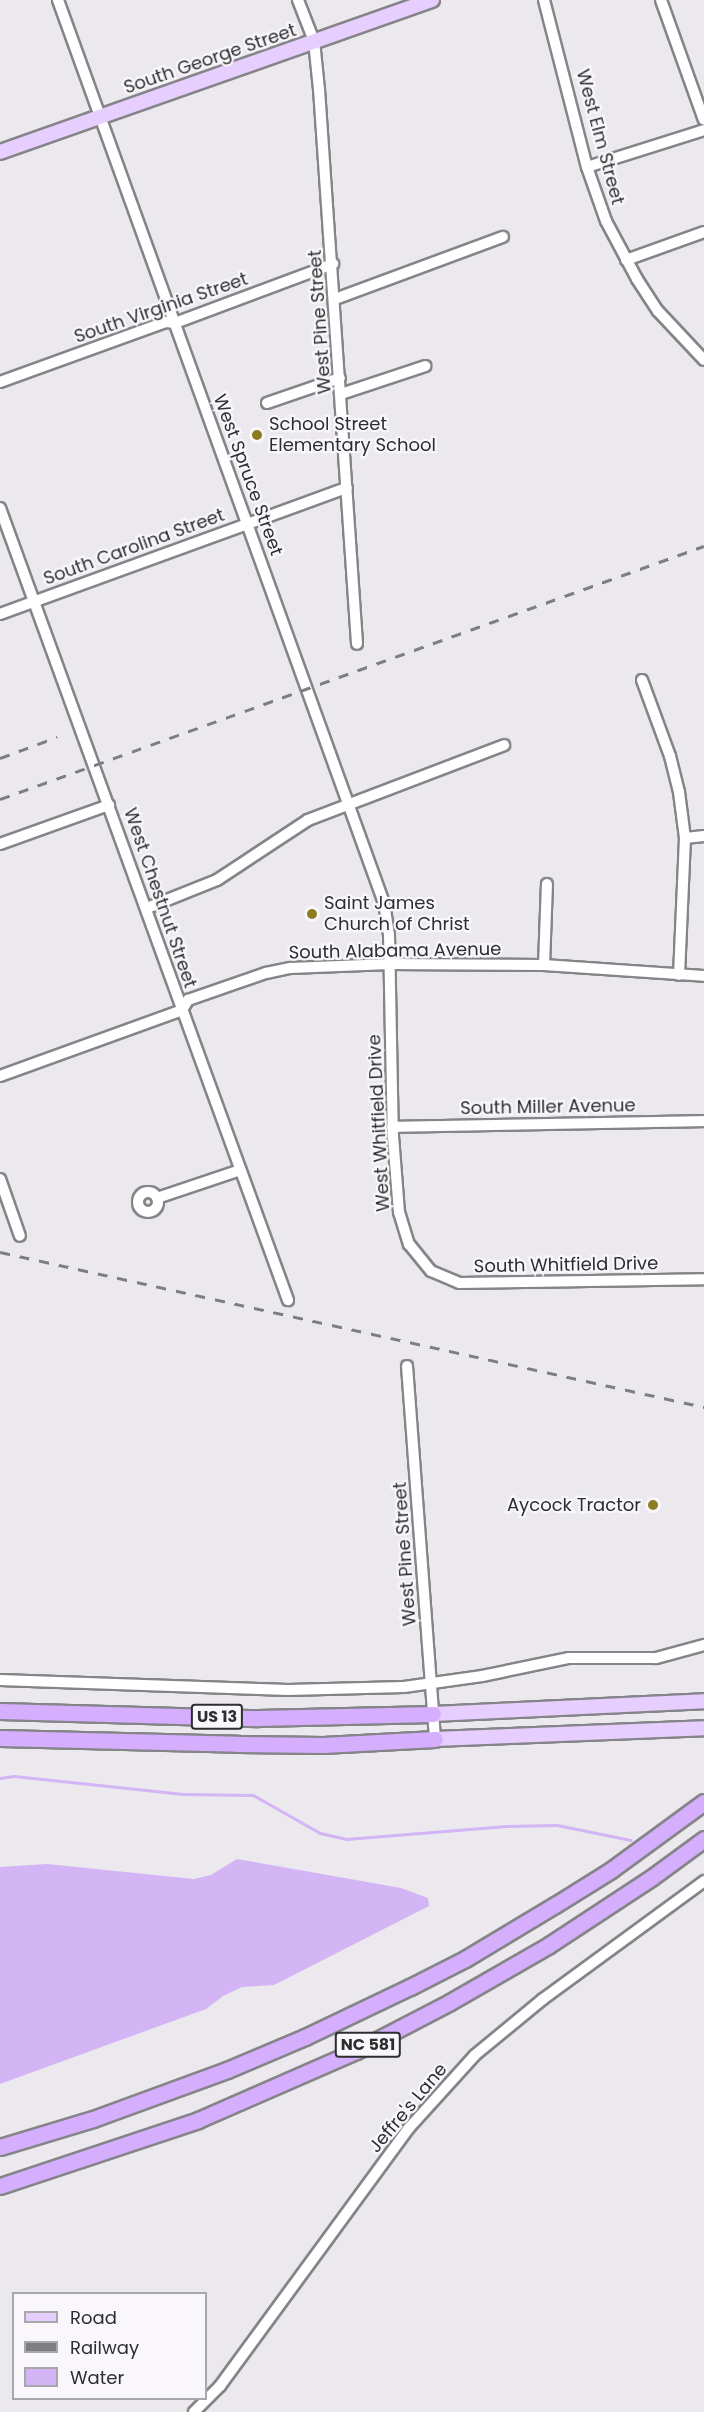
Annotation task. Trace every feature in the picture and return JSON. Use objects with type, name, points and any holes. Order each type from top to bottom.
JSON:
[{"type":"highway","name":"US 13","points":[[0,1711],[258,1718],[434,1714]]},
{"type":"highway","name":"US 13","points":[[0,1738],[238,1744],[323,1744],[435,1739]]},
{"type":"highway","name":"NC 581","points":[[0,2147],[93,2119],[226,2070],[305,2037],[410,1987],[465,1959],[565,1899],[611,1870],[704,1802]]},
{"type":"highway","name":"NC 581","points":[[0,2186],[198,2120],[356,2051],[441,2007],[549,1945],[641,1885],[704,1839]]},
{"type":"main road","name":"South George Street","points":[[0,152],[432,0]]},
{"type":"main road","name":"US 13","points":[[434,1714],[704,1701]]},
{"type":"main road","name":"US 13","points":[[435,1739],[704,1728]]},
{"type":"street","name":"West Spruce Street","points":[[58,0],[384,903],[389,935],[390,964]]},
{"type":"street","name":"West Pine Street","points":[[298,0],[314,42],[333,264],[357,644]]},
{"type":"street","name":"West Elm Street","points":[[544,0],[587,167],[606,221],[626,260],[658,311],[704,360]]},
{"type":"street","points":[[661,0],[704,120]]},
{"type":"street","points":[[587,167],[704,130]]},
{"type":"street","points":[[626,260],[651,249],[704,232]]},
{"type":"street","points":[[335,299],[504,237]]},
{"type":"street","name":"South Virginia Street","points":[[0,382],[166,322],[175,323],[333,264]]},
{"type":"street","points":[[341,394],[424,366]]},
{"type":"street","points":[[267,403],[340,378]]},
{"type":"street","name":"South Carolina Street","points":[[0,614],[347,488]]},
{"type":"street","name":"West Chestnut Street","points":[[0,508],[288,1299]]},
{"type":"street","points":[[642,680],[670,756],[679,792],[685,838],[679,975]]},
{"type":"street","points":[[147,908],[217,880],[290,830],[349,803],[504,745]]},
{"type":"street","points":[[0,844],[109,805]]},
{"type":"street","points":[[685,838],[704,836]]},
{"type":"street","points":[[544,965],[547,884]]},
{"type":"street","name":"South Alabama Avenue","points":[[0,1076],[182,1010],[188,1000],[273,971],[309,966],[390,964],[544,965],[704,976]]},
{"type":"street","name":"West Whitfield Drive","points":[[390,964],[392,1126],[399,1212],[404,1234],[414,1253],[431,1271]]},
{"type":"street","name":"South Miller Avenue","points":[[392,1126],[704,1121]]},
{"type":"street","points":[[157,1198],[240,1170]]},
{"type":"street","points":[[0,1179],[20,1236]]},
{"type":"street","name":"South Whitfield Drive","points":[[431,1271],[450,1280],[472,1284],[704,1279]]},
{"type":"street","name":"West Pine Street","points":[[408,1366],[435,1739]]},
{"type":"street","points":[[0,1680],[330,1690],[431,1684],[569,1658],[656,1658],[704,1645]]},
{"type":"street","name":"Jeffre's Lane","points":[[207,2399],[220,2386],[410,2128],[475,2055],[543,1999],[704,1881]]},
{"type":"street","name":"Jeffre's Lane","points":[[194,2412],[206,2400]]},
{"type":"water","points":[[237,1859],[401,1888],[428,1898],[429,1906],[274,1985],[242,1987],[223,1996],[206,2009],[0,2084],[0,1867],[47,1864],[194,1879],[211,1875]]},
{"type":"waterway","points":[[0,1778],[14,1776],[183,1794],[253,1795],[320,1833],[346,1839],[506,1826],[557,1825],[630,1840]]},
{"type":"railway","points":[[0,799],[704,546]]},
{"type":"railway","points":[[0,758],[57,737]]},
{"type":"railway","points":[[0,1252],[704,1407]]},
{"type":"place","name":"School Street Elementary School","points":[[257,435]]},
{"type":"place","name":"Saint James Church of Christ","points":[[312,914]]},
{"type":"place","name":"Aycock Tractor","points":[[653,1505]]}]
